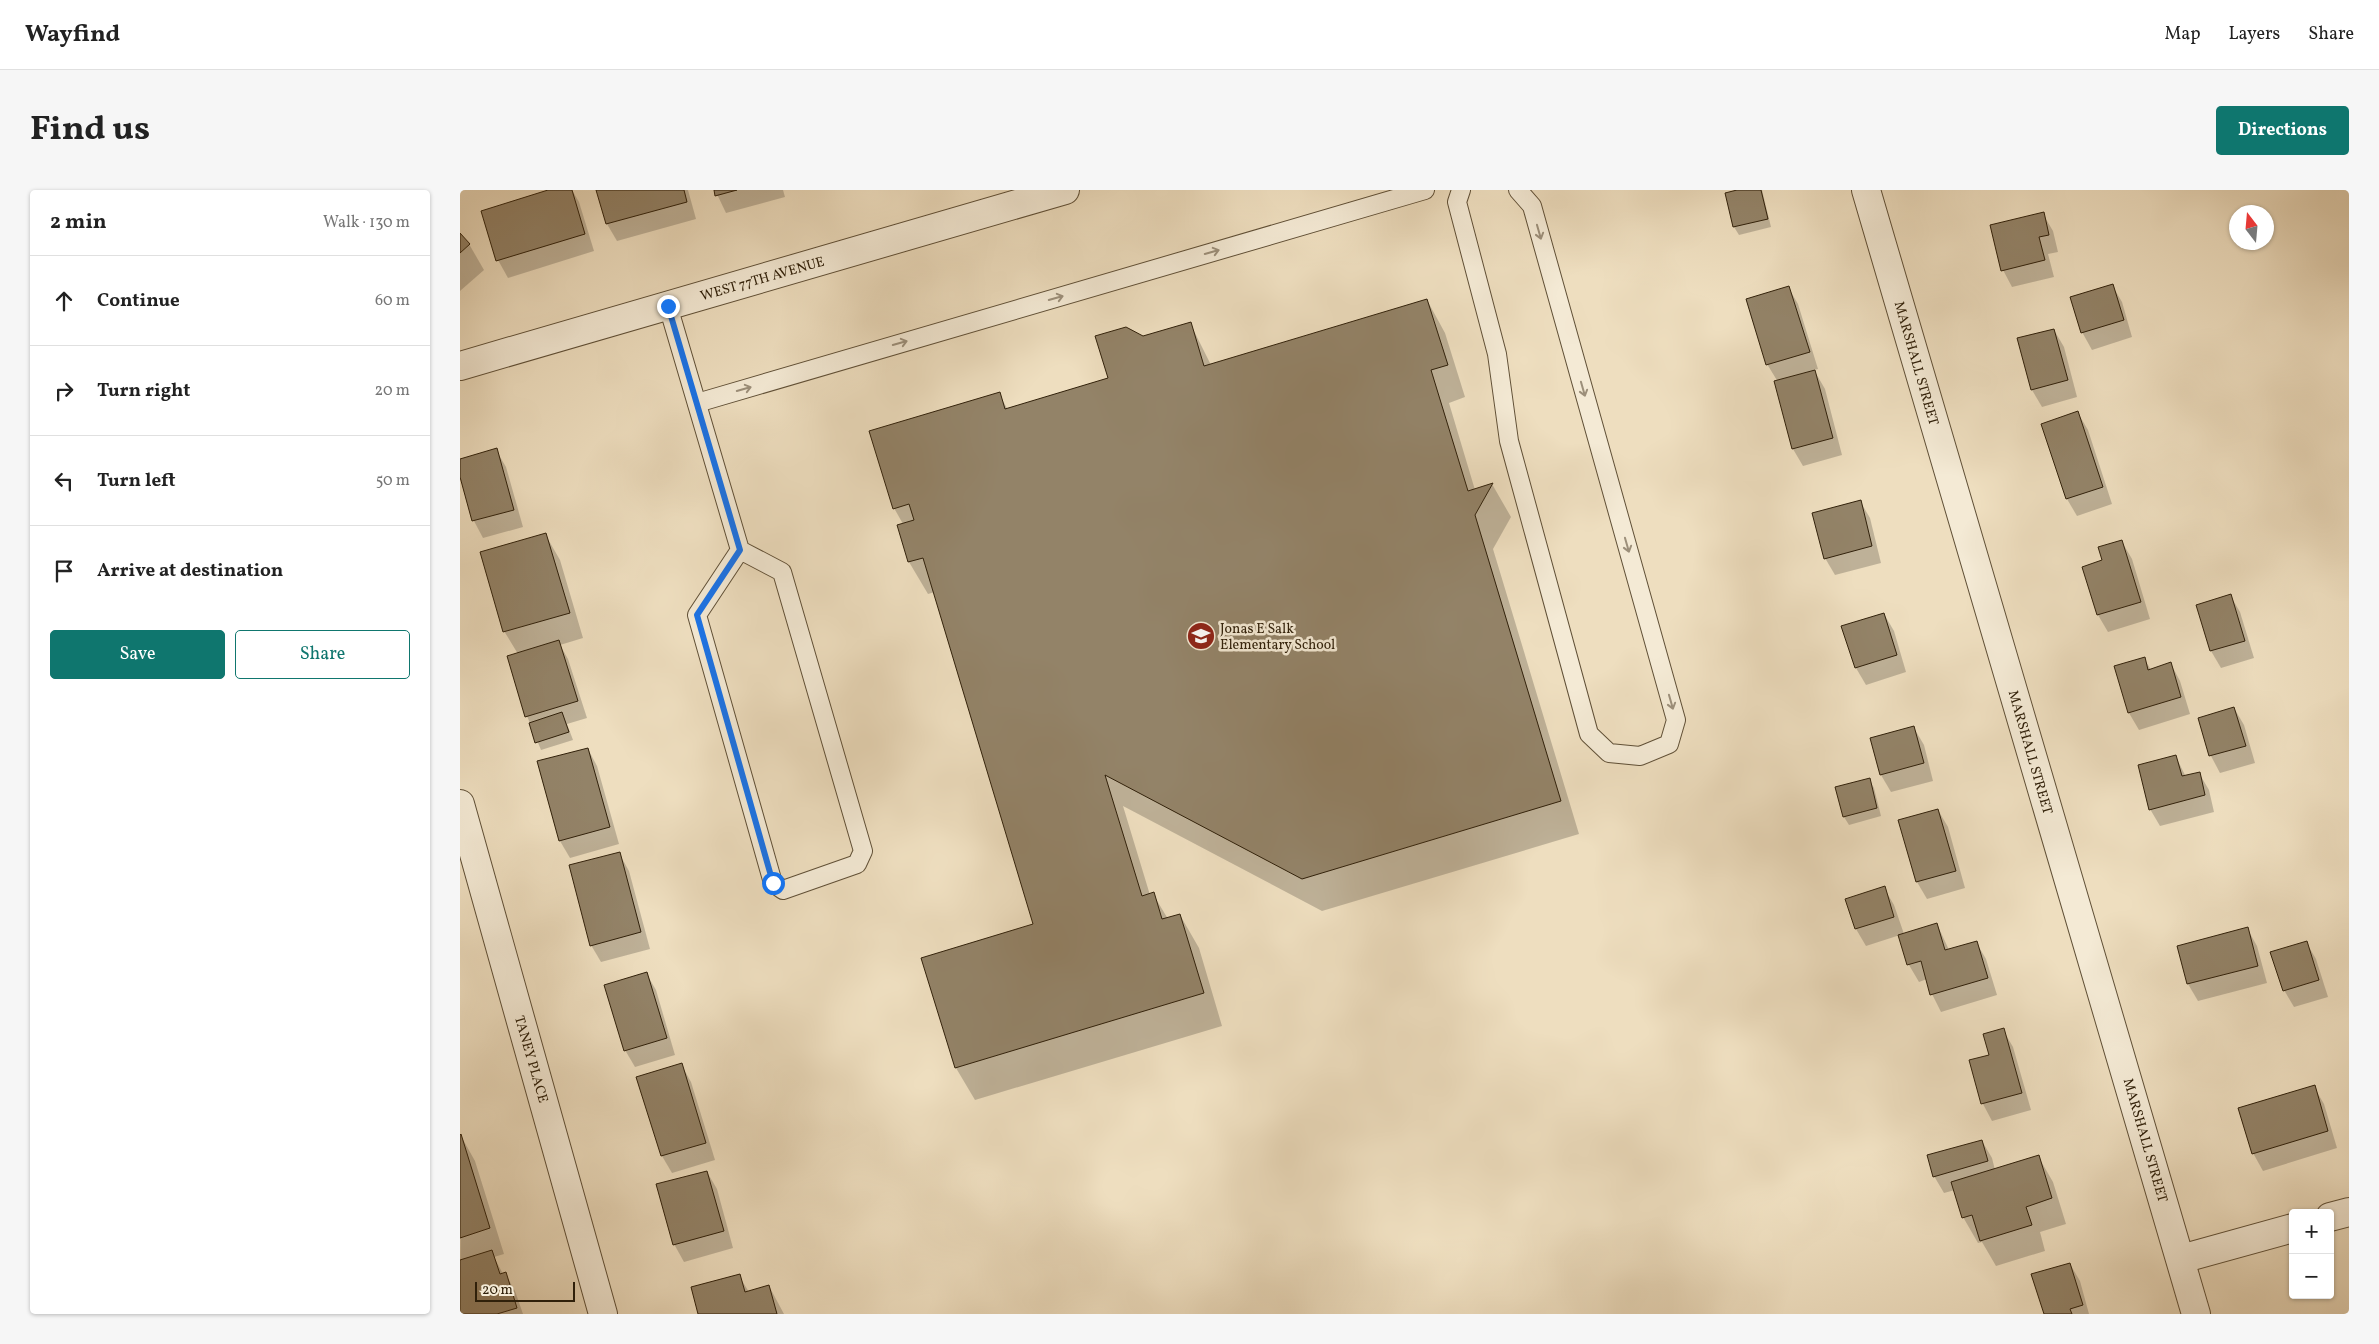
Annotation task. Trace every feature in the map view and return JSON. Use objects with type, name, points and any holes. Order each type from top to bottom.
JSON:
[{"type":"street","name":"WEST 77TH AVENUE","points":[[460,366],[1065,190]]},
{"type":"street","name":"MARSHALL STREET","points":[[1866,190],[2196,1314]]},
{"type":"street","name":"TANEY PLACE","points":[[460,804],[603,1314]]},
{"type":"street","points":[[2334,1216],[2349,1212]]},
{"type":"street","points":[[2181,1260],[2289,1229]]},
{"type":"lane","points":[[697,403],[1425,190]]},
{"type":"lane","points":[[1462,190],[1457,202],[1497,354],[1509,441],[1589,734],[1609,753],[1640,756],[1670,744],[1676,720],[1532,206],[1518,190]]},
{"type":"lane","points":[[668,306],[740,550],[782,572],[863,851],[858,864],[783,890],[773,883],[697,615],[740,550]]},
{"type":"building","points":[[548,190],[572,190],[585,234],[496,261],[481,211]]},
{"type":"building","points":[[596,190],[684,190],[687,202],[606,224]]},
{"type":"building","points":[[714,190],[737,190],[715,196]]},
{"type":"building","points":[[1737,190],[1761,190],[1768,219],[1733,227],[1725,193]]},
{"type":"building","points":[[2044,212],[2049,235],[2039,237],[2045,260],[2001,271],[1990,225]]},
{"type":"building","points":[[460,233],[470,244],[460,253]]},
{"type":"building","points":[[2113,284],[2124,320],[2081,333],[2070,297]]},
{"type":"building","points":[[1789,286],[1810,352],[1766,365],[1746,299]]},
{"type":"building","points":[[1427,299],[1448,365],[1431,370],[1468,491],[1493,483],[1475,515],[1561,801],[1302,879],[1105,775],[1142,896],[1154,892],[1162,919],[1180,914],[1204,993],[955,1068],[921,958],[1033,924],[923,558],[908,562],[897,525],[914,520],[909,504],[893,509],[869,431],[1000,392],[1005,409],[1108,378],[1095,336],[1126,327],[1143,336],[1191,322],[1204,366]]},
{"type":"building","points":[[2054,329],[2068,380],[2031,390],[2017,338]]},
{"type":"building","points":[[1815,370],[1833,438],[1792,449],[1774,381]]},
{"type":"building","points":[[2078,411],[2103,487],[2066,499],[2041,424]]},
{"type":"building","points":[[497,448],[514,510],[472,521],[460,477],[460,459]]},
{"type":"building","points":[[1861,500],[1872,546],[1824,559],[1812,513]]},
{"type":"building","points":[[546,533],[570,613],[503,632],[480,552]]},
{"type":"building","points":[[2122,540],[2141,602],[2097,615],[2082,567],[2102,560],[2098,547]]},
{"type":"building","points":[[2231,594],[2245,641],[2210,651],[2196,605]]},
{"type":"building","points":[[1884,613],[1897,655],[1855,668],[1841,626]]},
{"type":"building","points":[[559,640],[578,701],[525,717],[507,656]]},
{"type":"building","points":[[2145,657],[2148,670],[2171,662],[2181,697],[2128,713],[2114,666]]},
{"type":"building","points":[[2234,707],[2246,746],[2209,756],[2198,718]]},
{"type":"building","points":[[562,712],[569,732],[535,743],[529,723]]},
{"type":"building","points":[[1914,726],[1924,763],[1880,775],[1870,738]]},
{"type":"building","points":[[588,748],[610,827],[559,841],[537,761]]},
{"type":"building","points":[[2176,755],[2182,776],[2200,772],[2205,795],[2149,810],[2138,765]]},
{"type":"building","points":[[1870,778],[1877,808],[1843,817],[1835,787]]},
{"type":"building","points":[[1938,809],[1956,871],[1916,882],[1898,820]]},
{"type":"building","points":[[620,852],[641,932],[590,946],[569,865]]},
{"type":"building","points":[[1885,886],[1894,917],[1855,929],[1845,899]]},
{"type":"building","points":[[1937,923],[1945,950],[1977,941],[1988,978],[1930,995],[1921,961],[1907,965],[1898,935]]},
{"type":"building","points":[[2248,927],[2258,966],[2187,984],[2177,946]]},
{"type":"building","points":[[2307,941],[2319,980],[2283,991],[2270,952]]},
{"type":"building","points":[[647,972],[667,1038],[624,1051],[604,985]]},
{"type":"building","points":[[2004,1028],[2022,1093],[1981,1104],[1969,1060],[1989,1055],[1983,1034]]},
{"type":"building","points":[[682,1063],[706,1143],[661,1156],[636,1077]]},
{"type":"building","points":[[2315,1085],[2328,1131],[2252,1154],[2238,1108]]},
{"type":"building","points":[[460,1135],[490,1228],[460,1238]]},
{"type":"building","points":[[1982,1140],[1988,1161],[1933,1177],[1927,1155]]},
{"type":"building","points":[[2039,1155],[2052,1198],[2026,1207],[2032,1225],[1980,1241],[1972,1215],[1962,1218],[1951,1182]]},
{"type":"building","points":[[707,1171],[724,1231],[673,1245],[656,1184]]},
{"type":"building","points":[[492,1250],[500,1274],[506,1272],[517,1308],[497,1314],[460,1314],[460,1260]]},
{"type":"building","points":[[2070,1263],[2083,1305],[2070,1309],[2072,1314],[2044,1314],[2031,1274]]},
{"type":"building","points":[[740,1274],[745,1292],[769,1285],[777,1314],[698,1314],[691,1287]]},
{"type":"place","name":"Jonas E Salk Elementary School","points":[[1201,636]]},
{"type":"route","points":[[668,306],[740,550],[697,615],[773,883]]}]
